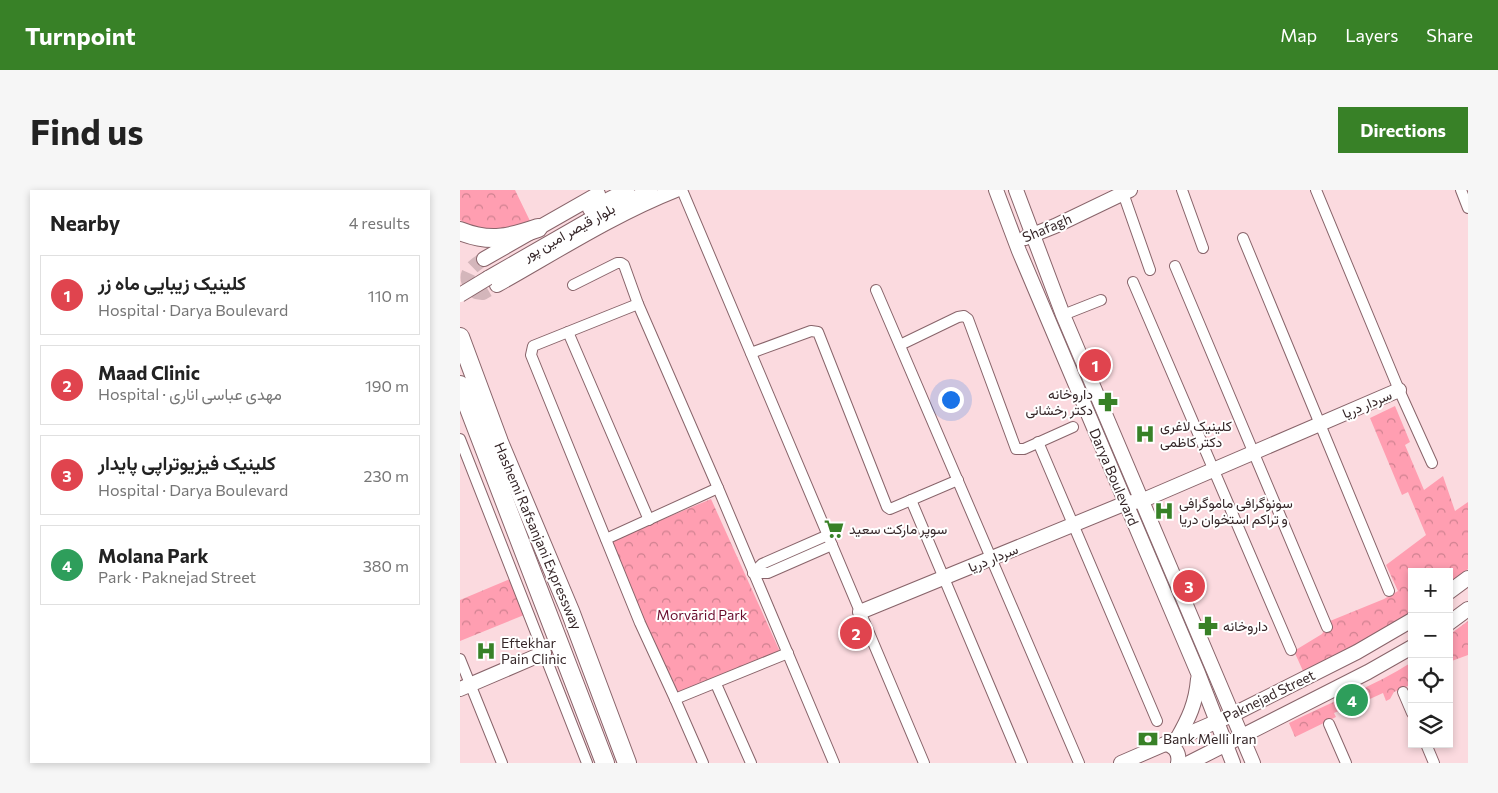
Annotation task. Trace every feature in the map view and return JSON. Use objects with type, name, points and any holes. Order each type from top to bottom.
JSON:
[{"type":"highway","points":[[460,230],[479,237],[501,239],[538,228]]},
{"type":"highway","name":"Hashemi Rafsanjani Expressway","points":[[460,337],[499,442],[570,611],[627,763]]},
{"type":"highway","name":"Hashemi Rafsanjani Expressway","points":[[460,385],[605,763]]},
{"type":"highway","points":[[460,417],[487,454]]},
{"type":"main road","points":[[460,295],[488,273],[538,228],[605,190]]},
{"type":"main road","name":"بلوار قیصر امین پور","points":[[488,273],[572,218],[627,190]]},
{"type":"main road","name":"بلوار قیصر امین پور","points":[[488,273],[596,216],[652,190]]},
{"type":"main road","points":[[460,284],[589,232],[642,204],[676,190]]},
{"type":"main road","name":"Darya Boulevard","points":[[996,190],[1015,242],[1198,673],[1233,763]]},
{"type":"main road","name":"Darya Boulevard","points":[[1016,190],[1063,314],[1253,763]]},
{"type":"main road","name":"Shafagh","points":[[1015,242],[1126,191]]},
{"type":"main road","name":"Shafagh","points":[[1024,214],[1043,220],[1078,214]]},
{"type":"main road","name":"سردار دریا","points":[[860,612],[1126,503],[1141,501],[1400,390]]},
{"type":"main road","points":[[1453,589],[1468,578]]},
{"type":"main road","points":[[1453,620],[1468,609]]},
{"type":"main road","name":"Paknejad Street","points":[[1121,763],[1232,715],[1358,652],[1408,622]]},
{"type":"main road","name":"Paknejad Street","points":[[1189,763],[1368,672],[1408,649]]},
{"type":"main road","points":[[465,687],[544,653]]},
{"type":"main road","points":[[1178,763],[1177,752],[1171,745],[1171,742],[1189,718],[1196,697],[1198,673]]},
{"type":"street","points":[[682,190],[924,763]]},
{"type":"street","points":[[1182,190],[1203,248]]},
{"type":"street","points":[[1316,190],[1432,463]]},
{"type":"street","points":[[1461,190],[1468,208]]},
{"type":"street","points":[[1126,191],[1150,270]]},
{"type":"street","points":[[1243,238],[1389,591]]},
{"type":"street","points":[[573,284],[620,263],[624,265],[638,304],[834,763]]},
{"type":"street","points":[[1175,266],[1327,627]]},
{"type":"street","points":[[1133,282],[1291,650]]},
{"type":"street","points":[[876,290],[1079,763]]},
{"type":"street","points":[[1063,314],[1101,300]]},
{"type":"street","points":[[638,304],[533,346],[531,355],[640,623],[702,763]]},
{"type":"street","points":[[900,345],[958,317],[964,316],[968,319],[1016,449],[1024,449],[1073,427]]},
{"type":"street","points":[[751,353],[811,331],[818,332],[887,507],[893,509],[958,480]]},
{"type":"street","points":[[568,332],[650,520]]},
{"type":"street","points":[[460,439],[587,763]]},
{"type":"street","points":[[1038,442],[1157,721]]},
{"type":"street","points":[[606,539],[718,488]]},
{"type":"street","points":[[911,500],[1022,763]]},
{"type":"street","points":[[753,573],[762,564],[828,535]]},
{"type":"street","points":[[753,573],[768,572],[832,546]]},
{"type":"street","points":[[675,699],[716,684],[788,653]]},
{"type":"street","points":[[460,659],[465,687],[502,763]]},
{"type":"street","points":[[716,684],[751,763]]},
{"type":"street","points":[[1403,692],[1408,703]]},
{"type":"street","points":[[1329,724],[1346,763]]},
{"type":"street","points":[[1428,748],[1434,763]]},
{"type":"green space","points":[[460,190],[515,190],[531,223],[495,230],[469,225],[460,220]]},
{"type":"green space","points":[[1395,406],[1410,442],[1405,445],[1424,490],[1443,476],[1455,511],[1468,502],[1468,569],[1453,581],[1453,568],[1408,568],[1408,614],[1356,645],[1303,671],[1294,651],[1322,634],[1330,621],[1384,599],[1398,591],[1386,565],[1426,535],[1408,492],[1402,495],[1370,418]]},
{"type":"green space","name":"Morvārid Park","points":[[711,499],[781,654],[675,693],[611,541]]},
{"type":"green space","points":[[510,579],[524,615],[460,641],[460,600]]},
{"type":"green space","points":[[1468,621],[1468,655],[1453,661],[1453,658],[1453,632]]},
{"type":"green space","points":[[1408,664],[1408,686],[1394,692],[1390,699],[1386,701],[1383,693],[1334,713],[1336,717],[1295,737],[1289,723]]},
{"type":"tunnel","points":[[484,259],[468,273],[468,282],[476,292],[483,293],[497,285]]},
{"type":"place","name":"کلینیک زیبایی ماه زر","points":[[1095,365]]},
{"type":"place","name":"داروخانه دکتر رخشانی","points":[[1108,402]]},
{"type":"place","name":"کلینیک لاغری دکتر کاظمی","points":[[1145,434]]},
{"type":"place","name":"سونوگرافی ماموگرافی و تراکم استخوان دریا","points":[[1164,511]]},
{"type":"place","name":"سوپر مارکت سعید","points":[[834,529]]},
{"type":"place","name":"کلینیک فیزیوتراپی پایدار","points":[[1189,586]]},
{"type":"place","name":"داروخانه","points":[[1208,626]]},
{"type":"place","name":"Maad Clinic","points":[[856,633]]},
{"type":"place","name":"Eftekhar Pain Clinic","points":[[486,651]]},
{"type":"place","name":"Molana Park","points":[[1352,700]]},
{"type":"place","name":"Bank Melli Iran","points":[[1148,739]]}]
